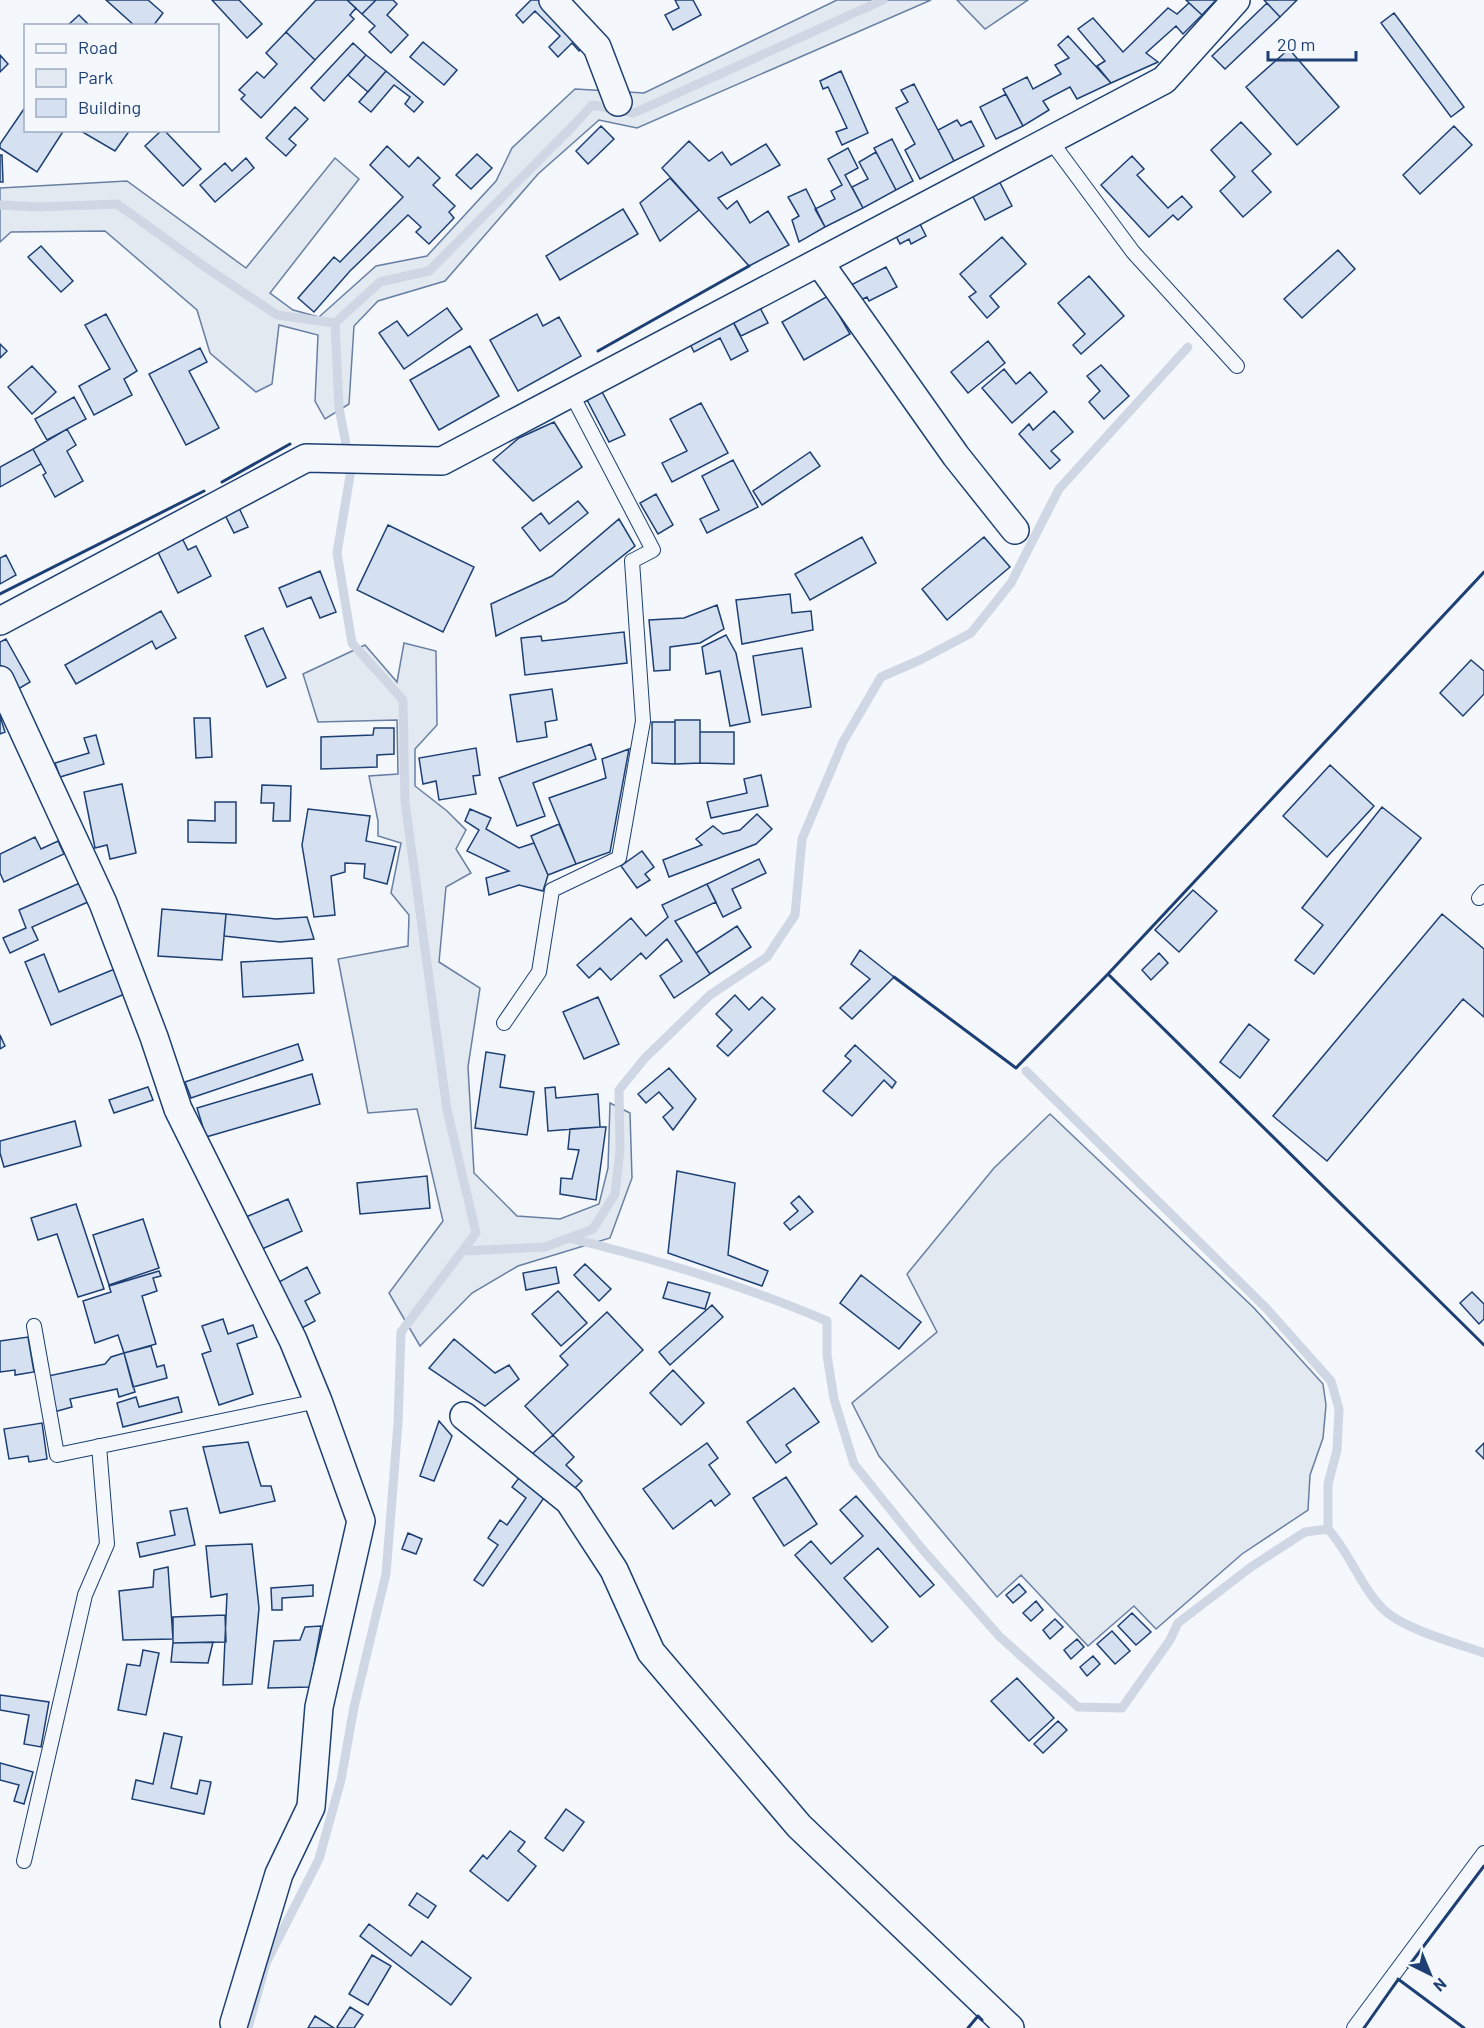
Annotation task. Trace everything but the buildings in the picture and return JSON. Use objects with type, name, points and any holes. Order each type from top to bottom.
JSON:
[{"type":"street","points":[[553,0],[597,47],[618,102]]},
{"type":"street","points":[[0,621],[306,458],[442,461],[1164,80],[1236,0]]},
{"type":"street","points":[[819,262],[956,456],[1015,530]]},
{"type":"street","points":[[0,680],[102,903],[154,1037],[178,1109],[293,1340],[318,1401],[361,1521],[319,1707],[311,1807],[279,1874],[234,2023]]},
{"type":"street","points":[[464,1416],[569,1501],[614,1570],[651,1652],[799,1826],[1010,2028]]},
{"type":"lane","points":[[1050,140],[1133,252],[1237,366]]},
{"type":"lane","points":[[504,1023],[539,972],[552,890],[619,858],[643,722],[632,561],[653,550],[572,393]]},
{"type":"lane","points":[[34,1326],[57,1455],[318,1401]]},
{"type":"lane","points":[[24,1861],[85,1595],[107,1544],[99,1446]]},
{"type":"lane","points":[[1354,2028],[1484,1853]]},
{"type":"green space","points":[[837,0],[931,0],[637,128],[599,120],[538,174],[445,281],[378,301],[354,326],[349,404],[325,419],[315,401],[318,335],[279,325],[272,384],[256,392],[210,353],[197,310],[105,231],[11,232],[0,242],[0,188],[127,181],[246,268],[335,158],[359,179],[270,293],[293,310],[319,317],[376,266],[427,256],[496,181],[512,148],[575,89],[644,93]]},
{"type":"green space","points":[[957,0],[1028,0],[985,29]]},
{"type":"green space","points":[[404,643],[436,651],[437,725],[415,749],[415,786],[447,811],[466,830],[456,849],[471,873],[446,887],[439,962],[480,988],[468,1067],[474,1173],[517,1216],[560,1219],[599,1204],[608,1168],[610,1103],[630,1113],[632,1178],[610,1238],[518,1266],[472,1293],[420,1346],[389,1293],[443,1221],[417,1109],[368,1113],[338,959],[408,946],[409,915],[391,893],[401,843],[378,836],[378,821],[369,776],[398,774],[397,720],[318,722],[303,674],[365,645],[397,682]]},
{"type":"green space","points":[[1050,1114],[1254,1308],[1323,1384],[1326,1405],[1323,1438],[1310,1475],[1308,1510],[1242,1554],[1156,1629],[1134,1606],[1088,1646],[1021,1575],[997,1597],[879,1456],[852,1403],[937,1332],[907,1274],[994,1168]]},
{"type":"waterway","points":[[0,205],[39,207],[117,204],[277,315],[335,323],[380,282],[429,271],[592,105],[634,113],[883,0]]},
{"type":"waterway","points":[[248,2028],[266,1963],[319,1859],[341,1780],[354,1707],[386,1574],[398,1424],[401,1332],[476,1233],[447,1110],[405,802],[403,700],[352,643],[337,553],[351,470],[339,408],[335,323]]},
{"type":"waterway","points":[[462,1251],[545,1247],[593,1229],[615,1194],[620,1150],[619,1090],[645,1058],[710,995],[767,957],[795,915],[802,839],[843,742],[881,677],[920,660],[971,633],[1011,583],[1059,489],[1188,347]]},
{"type":"waterway","points":[[1026,1071],[1266,1308],[1331,1381],[1339,1409],[1337,1450],[1328,1484],[1328,1529]]},
{"type":"waterway","points":[[569,1238],[700,1274],[765,1296],[827,1321],[827,1355],[834,1399],[854,1464],[923,1550],[1000,1637],[1078,1707],[1122,1708],[1170,1640],[1178,1623],[1251,1567],[1305,1532],[1328,1529],[1343,1548],[1375,1600],[1392,1616],[1430,1635],[1484,1653]]},
{"type":"wall","points":[[598,351],[749,266]]},
{"type":"wall","points":[[222,482],[290,444]]},
{"type":"wall","points":[[0,594],[204,491]]},
{"type":"wall","points":[[1484,572],[1108,974],[1484,1345]]},
{"type":"wall","points":[[894,977],[1016,1068],[1108,974]]},
{"type":"wall","points":[[1408,1967],[1484,1866]]},
{"type":"wall","points":[[1398,1979],[1464,2028]]},
{"type":"wall","points":[[1364,2028],[1397,1981]]},
{"type":"wall","points":[[968,2028],[978,2016],[982,2020]]}]
